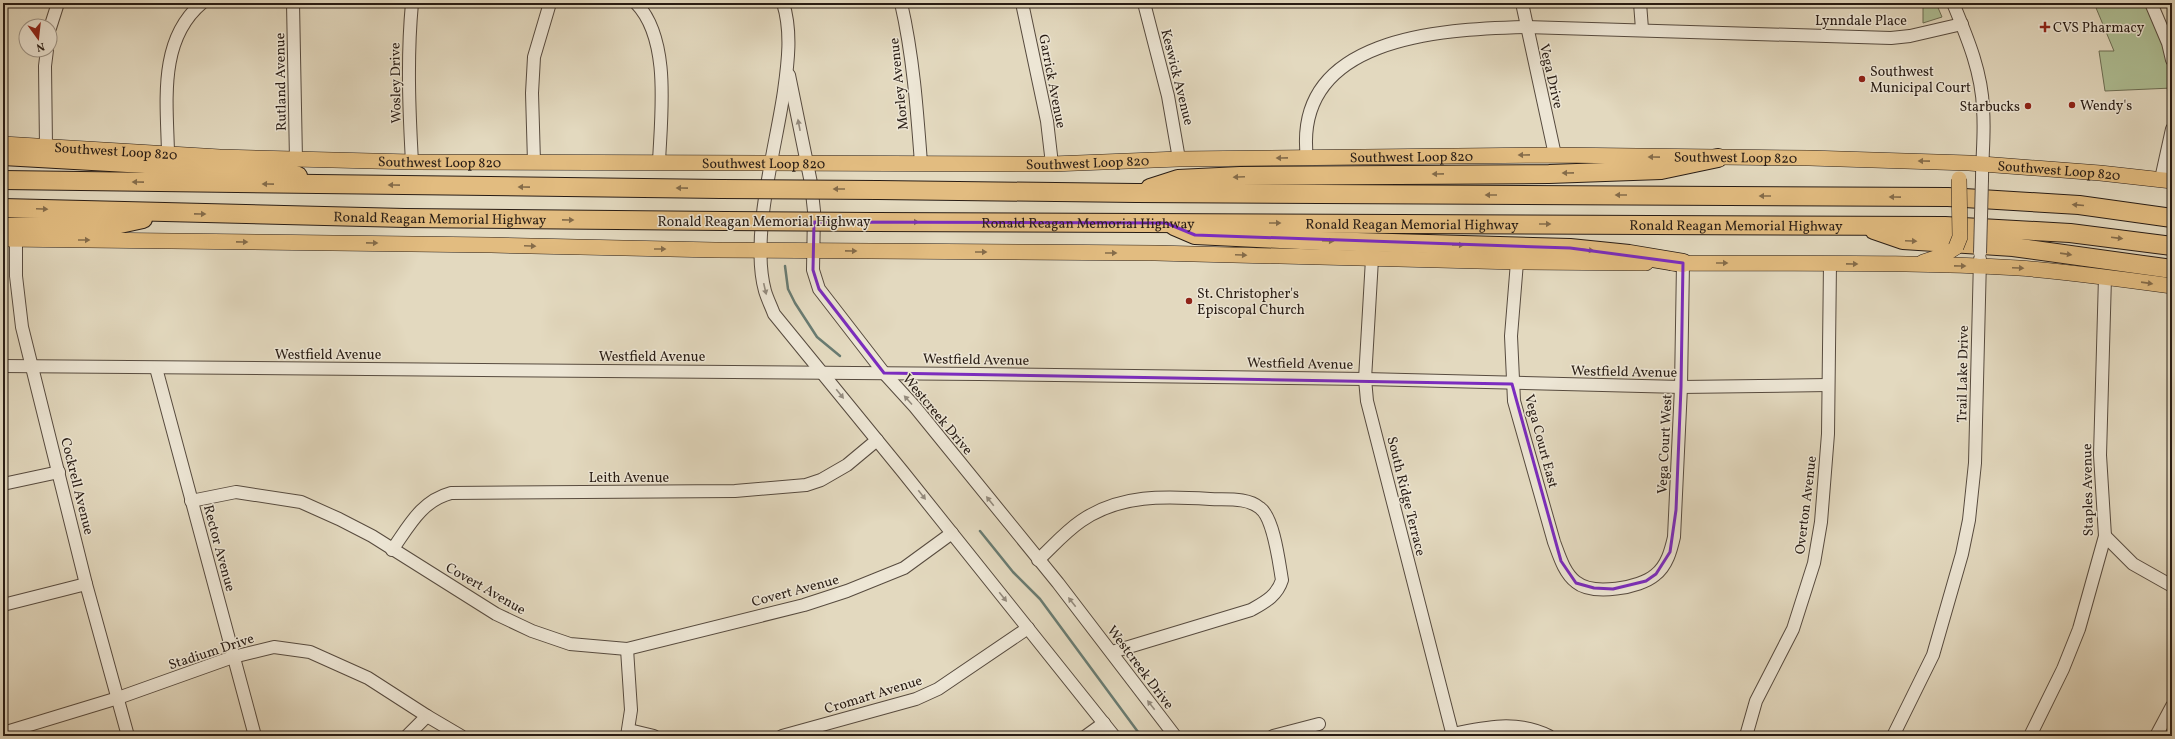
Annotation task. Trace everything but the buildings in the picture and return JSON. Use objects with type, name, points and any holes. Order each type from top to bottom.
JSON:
[{"type":"highway","points":[[3,156],[287,172],[321,184]]},
{"type":"highway","points":[[1136,193],[1178,179],[1661,170],[1718,158]]},
{"type":"highway","name":"Ronald Reagan Memorial Highway","points":[[3,180],[1136,193],[1948,197],[2080,205],[2172,218]]},
{"type":"highway","name":"Ronald Reagan Memorial Highway","points":[[3,208],[405,218],[724,221],[1860,225],[2022,229],[2070,233],[2172,246]]},
{"type":"highway","points":[[3,227],[120,224],[167,213]]},
{"type":"highway","points":[[1166,223],[1195,235],[1314,241],[1570,248],[1629,254],[1683,263]]},
{"type":"highway","points":[[1860,225],[1903,240],[2014,246],[2172,269]]},
{"type":"main road","name":"Southwest Loop 820","points":[[3,144],[296,160],[412,162],[1052,164],[1179,159],[1555,155],[1809,158],[1982,164],[2167,180]]},
{"type":"main road","points":[[1913,265],[1944,254],[1956,247],[1960,237],[1959,179],[1953,169],[1942,162]]},
{"type":"main road","points":[[10,240],[491,245],[760,251],[812,250],[1155,253],[1517,262],[1830,263],[1913,265],[1980,260],[2172,286]]},
{"type":"street","points":[[53,18],[58,3]]},
{"type":"street","points":[[168,153],[166,81],[169,63],[178,33],[191,12],[202,3]]},
{"type":"street","name":"Rutland Avenue","points":[[292,3],[296,160]]},
{"type":"street","name":"Wosley Drive","points":[[412,3],[410,27],[410,116],[412,162]]},
{"type":"street","points":[[534,162],[532,93],[534,57],[550,3]]},
{"type":"street","points":[[636,3],[649,20],[657,46],[662,83],[659,162]]},
{"type":"street","name":"Westcreek Drive","points":[[783,3],[787,28],[788,66],[808,163],[814,212],[812,250],[813,270],[819,290],[884,373],[915,407],[1112,652],[1175,736]]},
{"type":"street","name":"Morley Avenue","points":[[901,3],[916,93],[921,163]]},
{"type":"street","name":"Garrick Avenue","points":[[1022,3],[1047,121],[1052,164]]},
{"type":"street","name":"Keswick Avenue","points":[[1144,3],[1168,96],[1177,137],[1179,159]]},
{"type":"street","name":"Vega Drive","points":[[1522,3],[1555,155]]},
{"type":"street","points":[[1640,3],[1642,30]]},
{"type":"street","name":"Trail Lake Drive","points":[[1893,736],[1932,655],[1962,554],[1969,520],[1975,463],[1983,109],[1980,82],[1962,24],[1953,3]]},
{"type":"street","points":[[2151,3],[2170,43],[2172,60]]},
{"type":"street","name":"Lynndale Place","points":[[1307,158],[1305,142],[1312,107],[1320,92],[1338,70],[1359,56],[1394,42],[1445,32],[1476,28],[1526,27],[1890,38],[1910,36],[1962,24]]},
{"type":"street","points":[[46,146],[45,94],[47,58]]},
{"type":"street","name":"Westcreek Drive","points":[[788,66],[772,163],[760,251],[765,290],[774,314],[952,533],[1114,736]]},
{"type":"street","points":[[2167,180],[2172,130]]},
{"type":"street","name":"Cockrell Avenue","points":[[10,240],[21,320],[32,367],[86,584],[128,736]]},
{"type":"street","name":"South Ridge Terrace","points":[[1372,259],[1365,379],[1367,401],[1453,735]]},
{"type":"street","name":"Vega Court East","points":[[1517,262],[1511,336],[1512,384],[1514,401],[1561,561],[1576,583],[1594,588],[1613,589]]},
{"type":"street","name":"Vega Court West","points":[[1613,589],[1633,586],[1646,581],[1656,574],[1670,552],[1674,537],[1682,387],[1683,263]]},
{"type":"street","name":"Overton Avenue","points":[[1746,736],[1756,701],[1793,629],[1814,563],[1821,522],[1825,476],[1830,263]]},
{"type":"street","name":"Staples Avenue","points":[[2030,736],[2063,669],[2079,629],[2105,536],[2100,455],[2104,277]]},
{"type":"street","name":"Westfield Avenue","points":[[3,366],[822,372],[1365,379],[1512,384],[1682,387],[1828,385]]},
{"type":"street","name":"Rector Avenue","points":[[156,368],[255,736]]},
{"type":"street","name":"Leith Avenue","points":[[392,550],[421,510],[437,497],[451,493],[735,491],[806,485],[821,480],[847,465],[877,440]]},
{"type":"street","points":[[3,484],[59,472]]},
{"type":"street","name":"Covert Avenue","points":[[191,501],[236,492],[301,502],[372,536],[392,550],[496,614],[532,631],[570,644],[627,649],[804,605],[848,591],[904,568],[952,533]]},
{"type":"street","points":[[1038,560],[1080,522],[1102,509],[1132,499],[1180,497],[1248,501],[1261,508],[1269,522],[1278,556],[1282,580],[1279,588],[1269,600],[1251,610],[1112,652]]},
{"type":"street","points":[[2105,536],[2133,564],[2172,586]]},
{"type":"street","points":[[3,606],[86,584]]},
{"type":"street","name":"Cromart Avenue","points":[[782,736],[881,709],[916,698],[938,689],[1028,628]]},
{"type":"street","name":"Stadium Drive","points":[[3,733],[118,698],[233,657],[274,647],[310,652],[368,678],[461,736]]},
{"type":"street","points":[[627,649],[631,710],[628,733],[654,736]]},
{"type":"street","points":[[2156,736],[2172,706]]},
{"type":"street","points":[[407,736],[427,716]]},
{"type":"street","points":[[1086,736],[1104,723]]},
{"type":"street","points":[[1272,736],[1319,724]]},
{"type":"street","points":[[1453,735],[1487,727],[1507,726],[1523,727],[1549,736]]},
{"type":"highlighted area","points":[[814,222],[1166,223],[1195,235],[1570,248],[1683,263],[1681,387],[1676,510],[1670,552],[1656,574],[1646,581],[1613,589],[1594,588],[1576,583],[1561,561],[1512,384],[884,373],[819,289],[813,270]]},
{"type":"green space","points":[[1923,3],[1936,3],[1942,17],[1923,23]]},
{"type":"green space","points":[[2094,3],[2151,3],[2172,60],[2172,88],[2105,91],[2099,51],[2114,51]]},
{"type":"waterway","points":[[785,266],[788,289],[795,303],[817,337],[840,356]]},
{"type":"waterway","points":[[980,531],[1013,572],[1040,599],[1141,736]]},
{"type":"place","name":"CVS Pharmacy","points":[[2045,27]]},
{"type":"place","name":"Southwest Municipal Court","points":[[1862,79]]},
{"type":"place","name":"Wendy's","points":[[2072,105]]},
{"type":"place","name":"Starbucks","points":[[2028,106]]},
{"type":"place","name":"St. Christopher's Episcopal Church","points":[[1189,301]]}]
